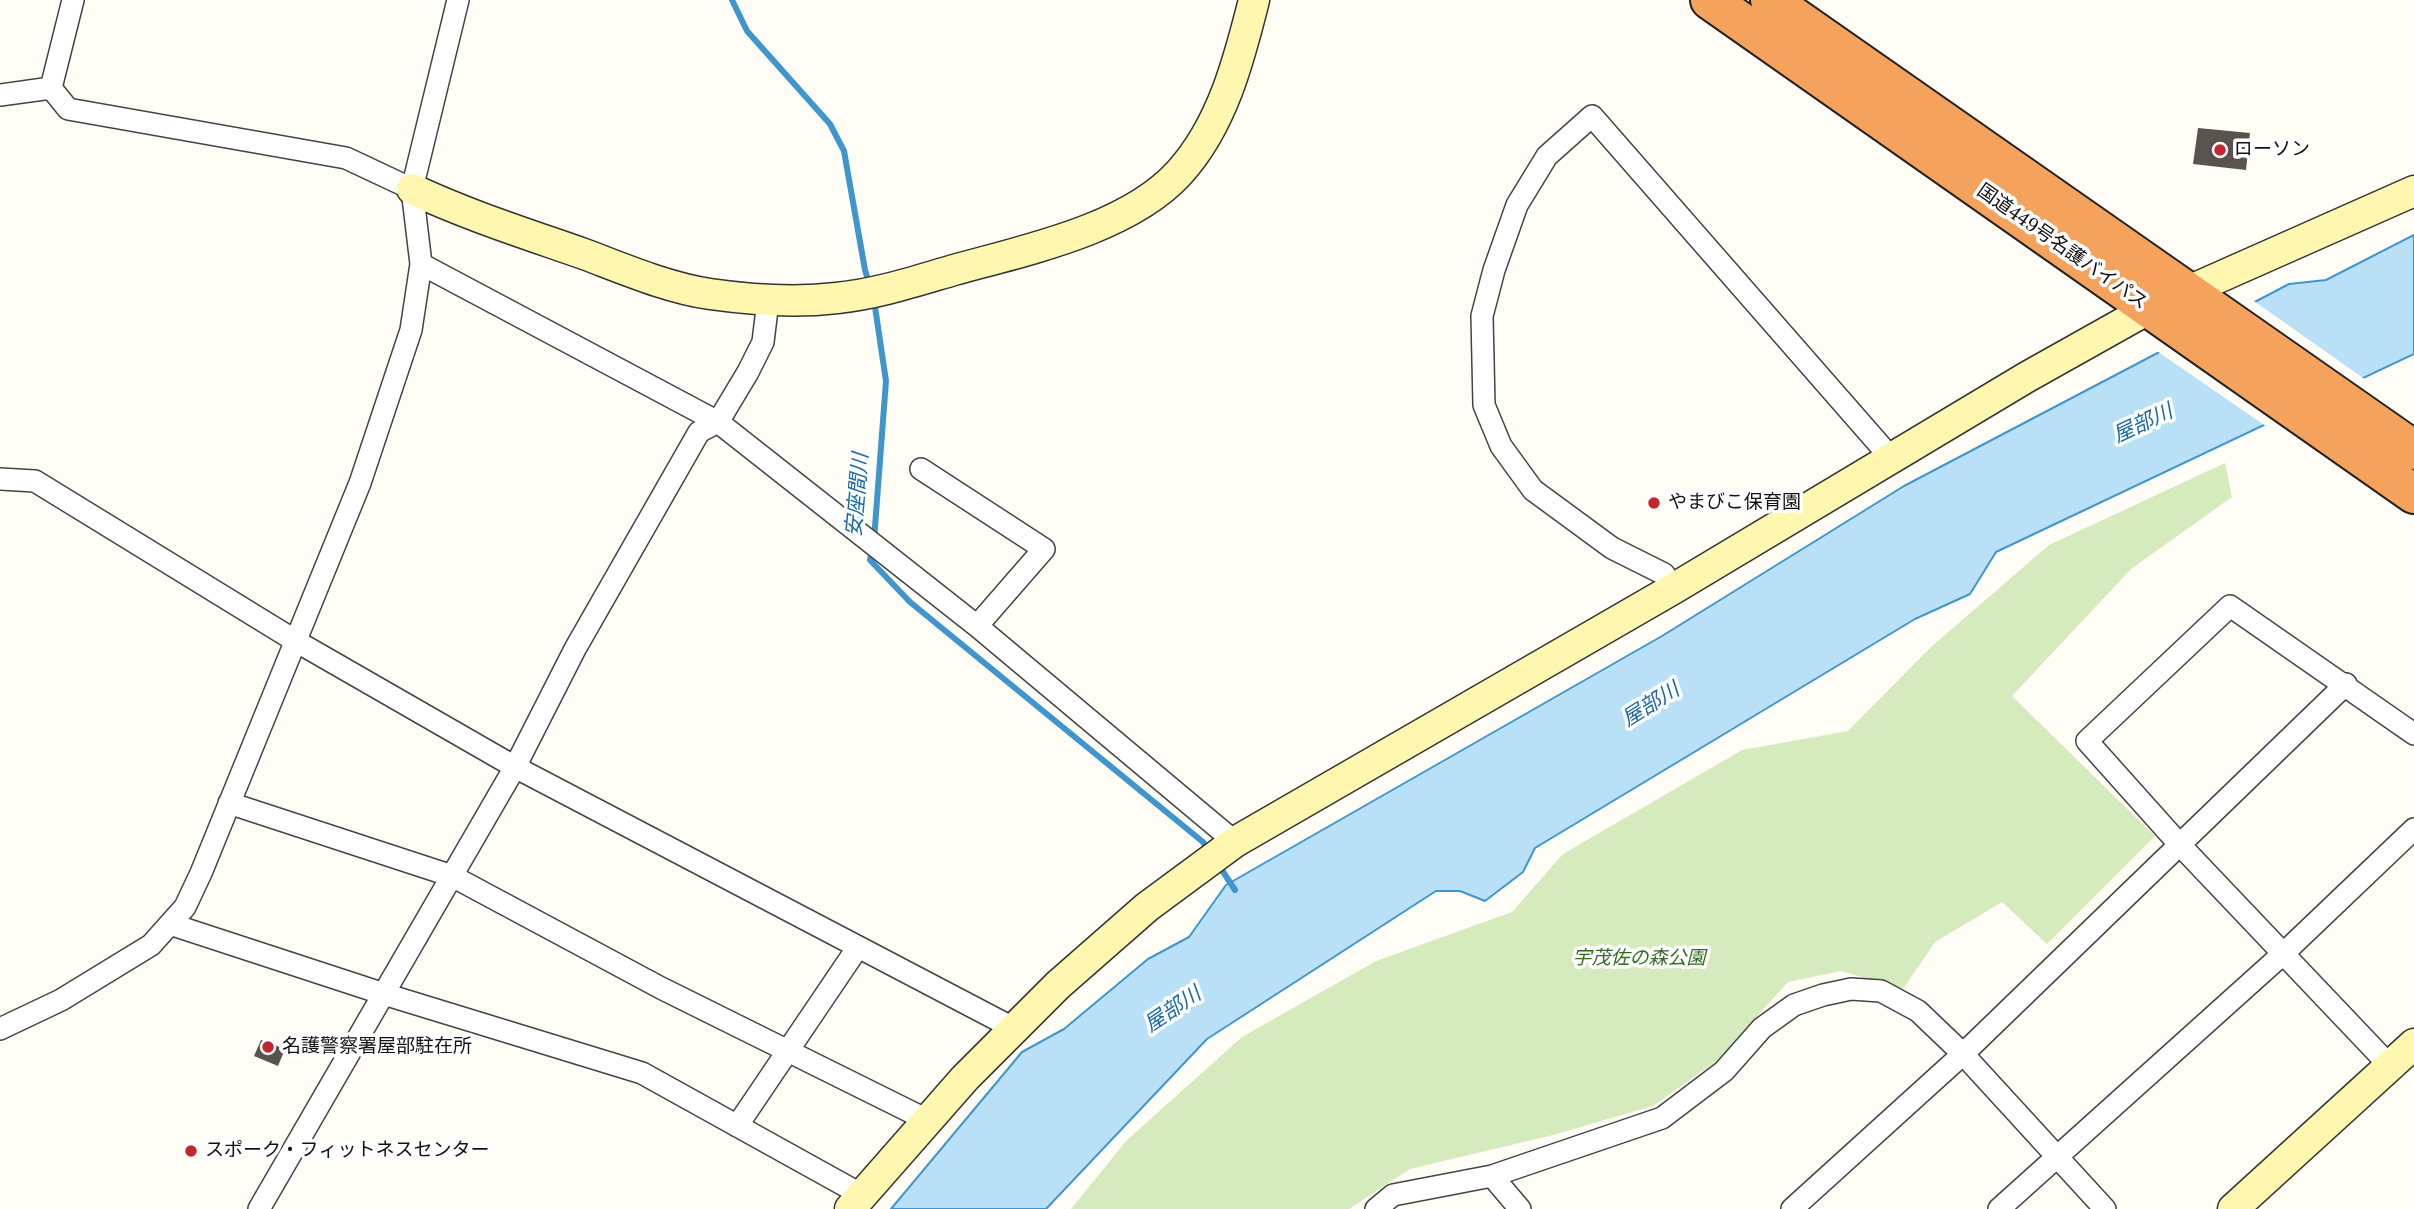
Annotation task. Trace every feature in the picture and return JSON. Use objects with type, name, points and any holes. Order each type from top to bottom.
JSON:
[{"type":"highway","name":"国道449号名護バイパス","points":[[1710,0],[2414,494]]},
{"type":"highway","name":"国道449号名護バイパス","points":[[1770,0],[2356,407],[2410,441]]},
{"type":"street","points":[[51,88],[73,0]]},
{"type":"street","points":[[0,1029],[61,1000],[151,945],[185,907],[365,470],[411,330],[421,264],[412,189],[458,0]]},
{"type":"street","points":[[51,88],[68,109],[346,158],[412,189],[624,269],[707,294],[768,301],[835,299],[873,293],[1036,248],[1112,219],[1152,198],[1180,172],[1220,109],[1243,46],[1254,0]]},
{"type":"street","points":[[0,95],[51,88]]},
{"type":"street","points":[[1673,589],[1664,575],[1612,548],[1533,490],[1501,446],[1484,405],[1482,316],[1494,270],[1517,205],[1547,156],[1592,116],[1892,459]]},
{"type":"street","points":[[170,924],[384,994],[642,1073],[737,1126],[856,1202],[1013,1028],[1147,907],[1235,842],[1673,589],[2027,377],[2164,318],[2414,191]]},
{"type":"street","points":[[421,264],[719,422],[977,626],[1235,842]]},
{"type":"street","points":[[259,1209],[515,767],[575,649],[699,432],[719,422],[763,342],[768,301]]},
{"type":"street","points":[[921,468],[1044,549],[977,626]]},
{"type":"street","points":[[0,478],[35,481],[294,640],[515,767],[1013,1028]]},
{"type":"street","points":[[2402,1071],[2180,845],[2087,741],[2230,606],[2346,684],[2414,734]]},
{"type":"street","points":[[1792,1209],[1963,1054],[2346,684]]},
{"type":"street","points":[[229,803],[452,876],[927,1121]]},
{"type":"street","points":[[1999,1209],[2285,953],[2414,829]]},
{"type":"street","points":[[737,1126],[790,1052],[858,947]]},
{"type":"street","points":[[1376,1209],[1393,1195],[1492,1175],[1662,1118],[1724,1071],[1762,1028],[1794,1005],[1851,989],[1881,991],[1918,1011],[1963,1054],[2105,1209]]},
{"type":"street","points":[[2233,1209],[2402,1071],[2414,1044]]},
{"type":"street","points":[[1492,1175],[1520,1209]]},
{"type":"green space","name":"宇茂佐の森公園","points":[[2225,463],[2232,497],[2131,569],[2012,696],[2155,836],[2047,944],[2002,902],[1935,942],[1903,989],[1841,971],[1788,982],[1718,1060],[1653,1106],[1553,1135],[1410,1169],[1349,1209],[1071,1209],[1126,1141],[1242,1037],[1376,961],[1512,912],[1563,854],[1742,750],[1848,731],[1931,647],[2049,545]]},
{"type":"water","name":"屋部川","points":[[2414,235],[2414,354],[1996,552],[1970,594],[1915,619],[1535,848],[1523,872],[1485,901],[1460,891],[1436,891],[1207,1039],[1046,1209],[891,1209],[1022,1052],[1064,1029],[1148,959],[1189,937],[1226,885],[1662,636],[1904,486],[2289,284],[2326,280]]},
{"type":"pier","points":[[2251,299],[2366,380],[2267,427],[2154,349]]},
{"type":"building","points":[[2198,128],[2250,133],[2246,170],[2193,164]]},
{"type":"building","name":"名護警察署屋部駐在所","points":[[261,1040],[285,1049],[278,1066],[254,1056]]},
{"type":"waterway","name":"安座間川","points":[[732,0],[747,31],[830,124],[844,151],[870,286]]},
{"type":"waterway","name":"安座間川","points":[[874,300],[886,381],[874,540]]},
{"type":"waterway","name":"安座間川","points":[[872,550],[870,560],[910,602],[1203,842],[1210,852]]},
{"type":"waterway","name":"安座間川","points":[[1218,864],[1235,890]]},
{"type":"place","name":"ローソン","points":[[2220,150]]},
{"type":"place","name":"やまびこ保育園","points":[[1654,503]]},
{"type":"place","name":"名護警察署屋部駐在所","points":[[268,1047]]},
{"type":"place","name":"スポーク・フィットネスセンター","points":[[191,1151]]}]
